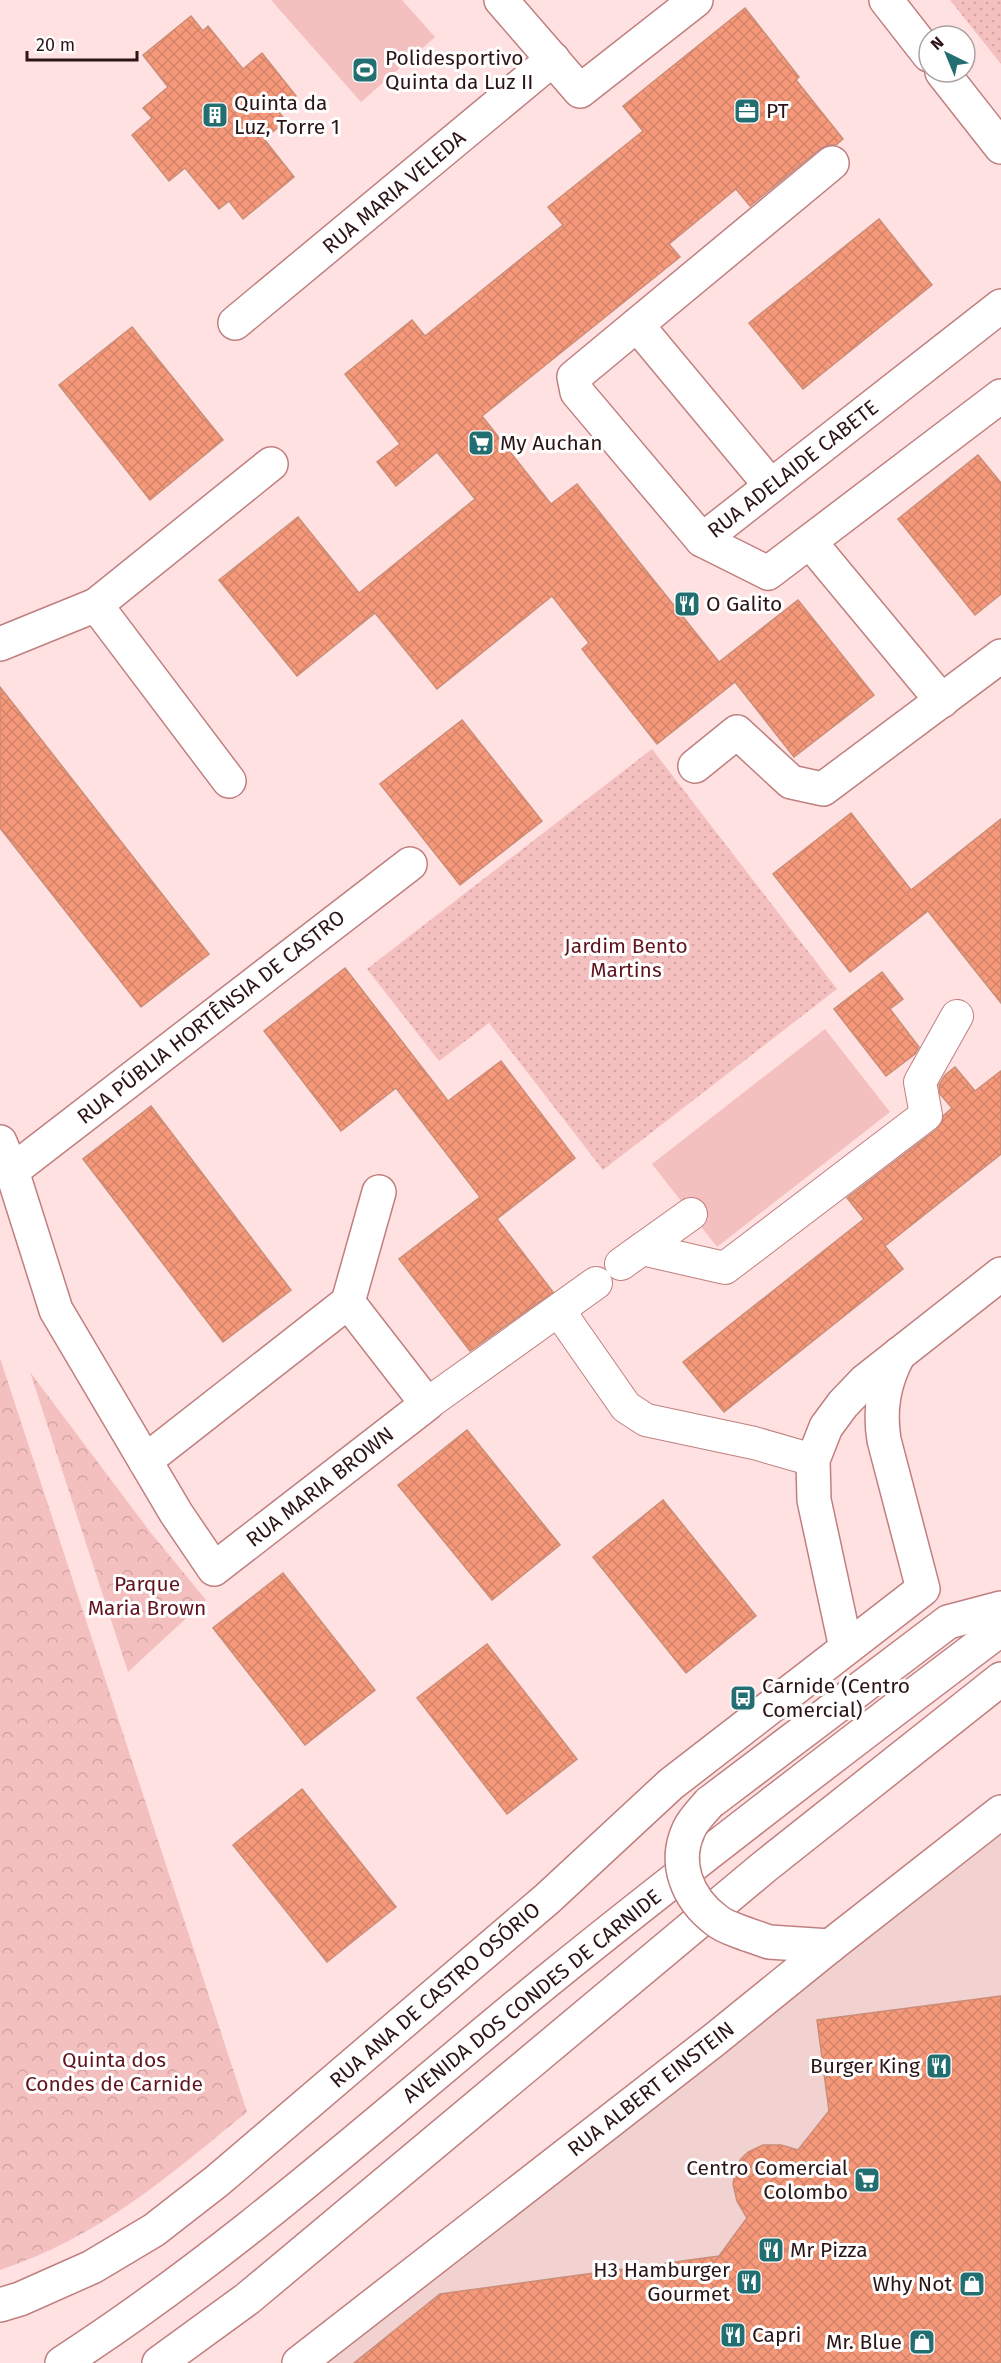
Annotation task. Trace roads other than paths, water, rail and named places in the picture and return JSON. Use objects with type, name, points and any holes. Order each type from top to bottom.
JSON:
[{"type":"street","points":[[501,0],[580,91],[696,0]]},
{"type":"street","points":[[886,0],[917,40]]},
{"type":"street","name":"RUA MARIA VELEDA","points":[[235,323],[553,59]]},
{"type":"street","points":[[951,84],[1001,147]]},
{"type":"street","points":[[702,540],[577,392],[574,377],[832,163]]},
{"type":"street","name":"RUA ADELAIDE CABETE","points":[[1001,306],[702,540],[768,573],[1001,396]]},
{"type":"street","points":[[637,325],[771,486]]},
{"type":"street","points":[[0,644],[96,605],[271,464]]},
{"type":"street","points":[[810,542],[942,701]]},
{"type":"street","points":[[96,605],[230,781]]},
{"type":"street","points":[[695,766],[737,732],[791,782],[823,789],[1001,656]]},
{"type":"street","name":"RUA PÚBLIA HORTÊNSIA DE CASTRO","points":[[6,1157],[410,864]]},
{"type":"street","points":[[691,1214],[632,1256],[725,1268],[926,1115],[920,1082],[957,1016]]},
{"type":"street","name":"RUA MARIA BROWN","points":[[6,1157],[56,1310],[145,1461],[214,1569],[427,1404]]},
{"type":"street","points":[[145,1461],[348,1302],[380,1192]]},
{"type":"street","name":"RUA ANA DE CASTRO OSÓRIO","points":[[846,1648],[814,1500],[813,1460],[826,1427],[843,1404],[866,1381],[1001,1274]]},
{"type":"street","points":[[348,1302],[427,1404],[559,1311],[596,1282]]},
{"type":"street","points":[[559,1311],[626,1407],[646,1420],[754,1443],[813,1460]]},
{"type":"street","name":"RUA ANA DE CASTRO OSÓRIO","points":[[0,2305],[20,2299],[92,2267],[154,2230],[322,2093],[547,1899],[671,1784],[923,1589],[881,1421],[885,1386],[899,1354]]},
{"type":"street","points":[[830,1946],[769,1942],[716,1921],[697,1901],[685,1883],[681,1861],[689,1828],[709,1803],[948,1622],[1001,1608]]},
{"type":"street","name":"AVENIDA DOS CONDES DE CARNIDE","points":[[62,2363],[124,2323],[314,2177],[550,1979],[739,1827],[1001,1629]]},
{"type":"street","points":[[159,2363],[247,2299],[755,1874],[1001,1679]]},
{"type":"street","name":"RUA ALBERT EINSTEIN","points":[[299,2363],[714,2040],[1001,1812]]},
{"type":"place","name":"Polidesportivo Quinta da Luz II","points":[[365,70]]},
{"type":"place","name":"PT","points":[[747,111]]},
{"type":"place","name":"Quinta da Luz, Torre 1","points":[[215,115]]},
{"type":"place","name":"My Auchan","points":[[481,443]]},
{"type":"place","name":"O Galito","points":[[687,604]]},
{"type":"place","name":"Carnide (Centro Comercial)","points":[[743,1698]]},
{"type":"place","name":"Burger King","points":[[939,2066]]},
{"type":"place","name":"Centro Comercial Colombo","points":[[867,2180]]},
{"type":"place","name":"Mr Pizza","points":[[771,2250]]},
{"type":"place","name":"H3 Hamburger Gourmet","points":[[749,2282]]},
{"type":"place","name":"Why Not","points":[[972,2284]]},
{"type":"place","name":"Capri","points":[[733,2335]]},
{"type":"place","name":"Mr. Blue","points":[[922,2342]]},
{"type":"park label","name":"Jardim Bento Martins","points":[[626,958]]},
{"type":"park label","name":"Parque Maria Brown","points":[[147,1596]]},
{"type":"park label","name":"Quinta dos Condes de Carnide","points":[[114,2072]]}]
